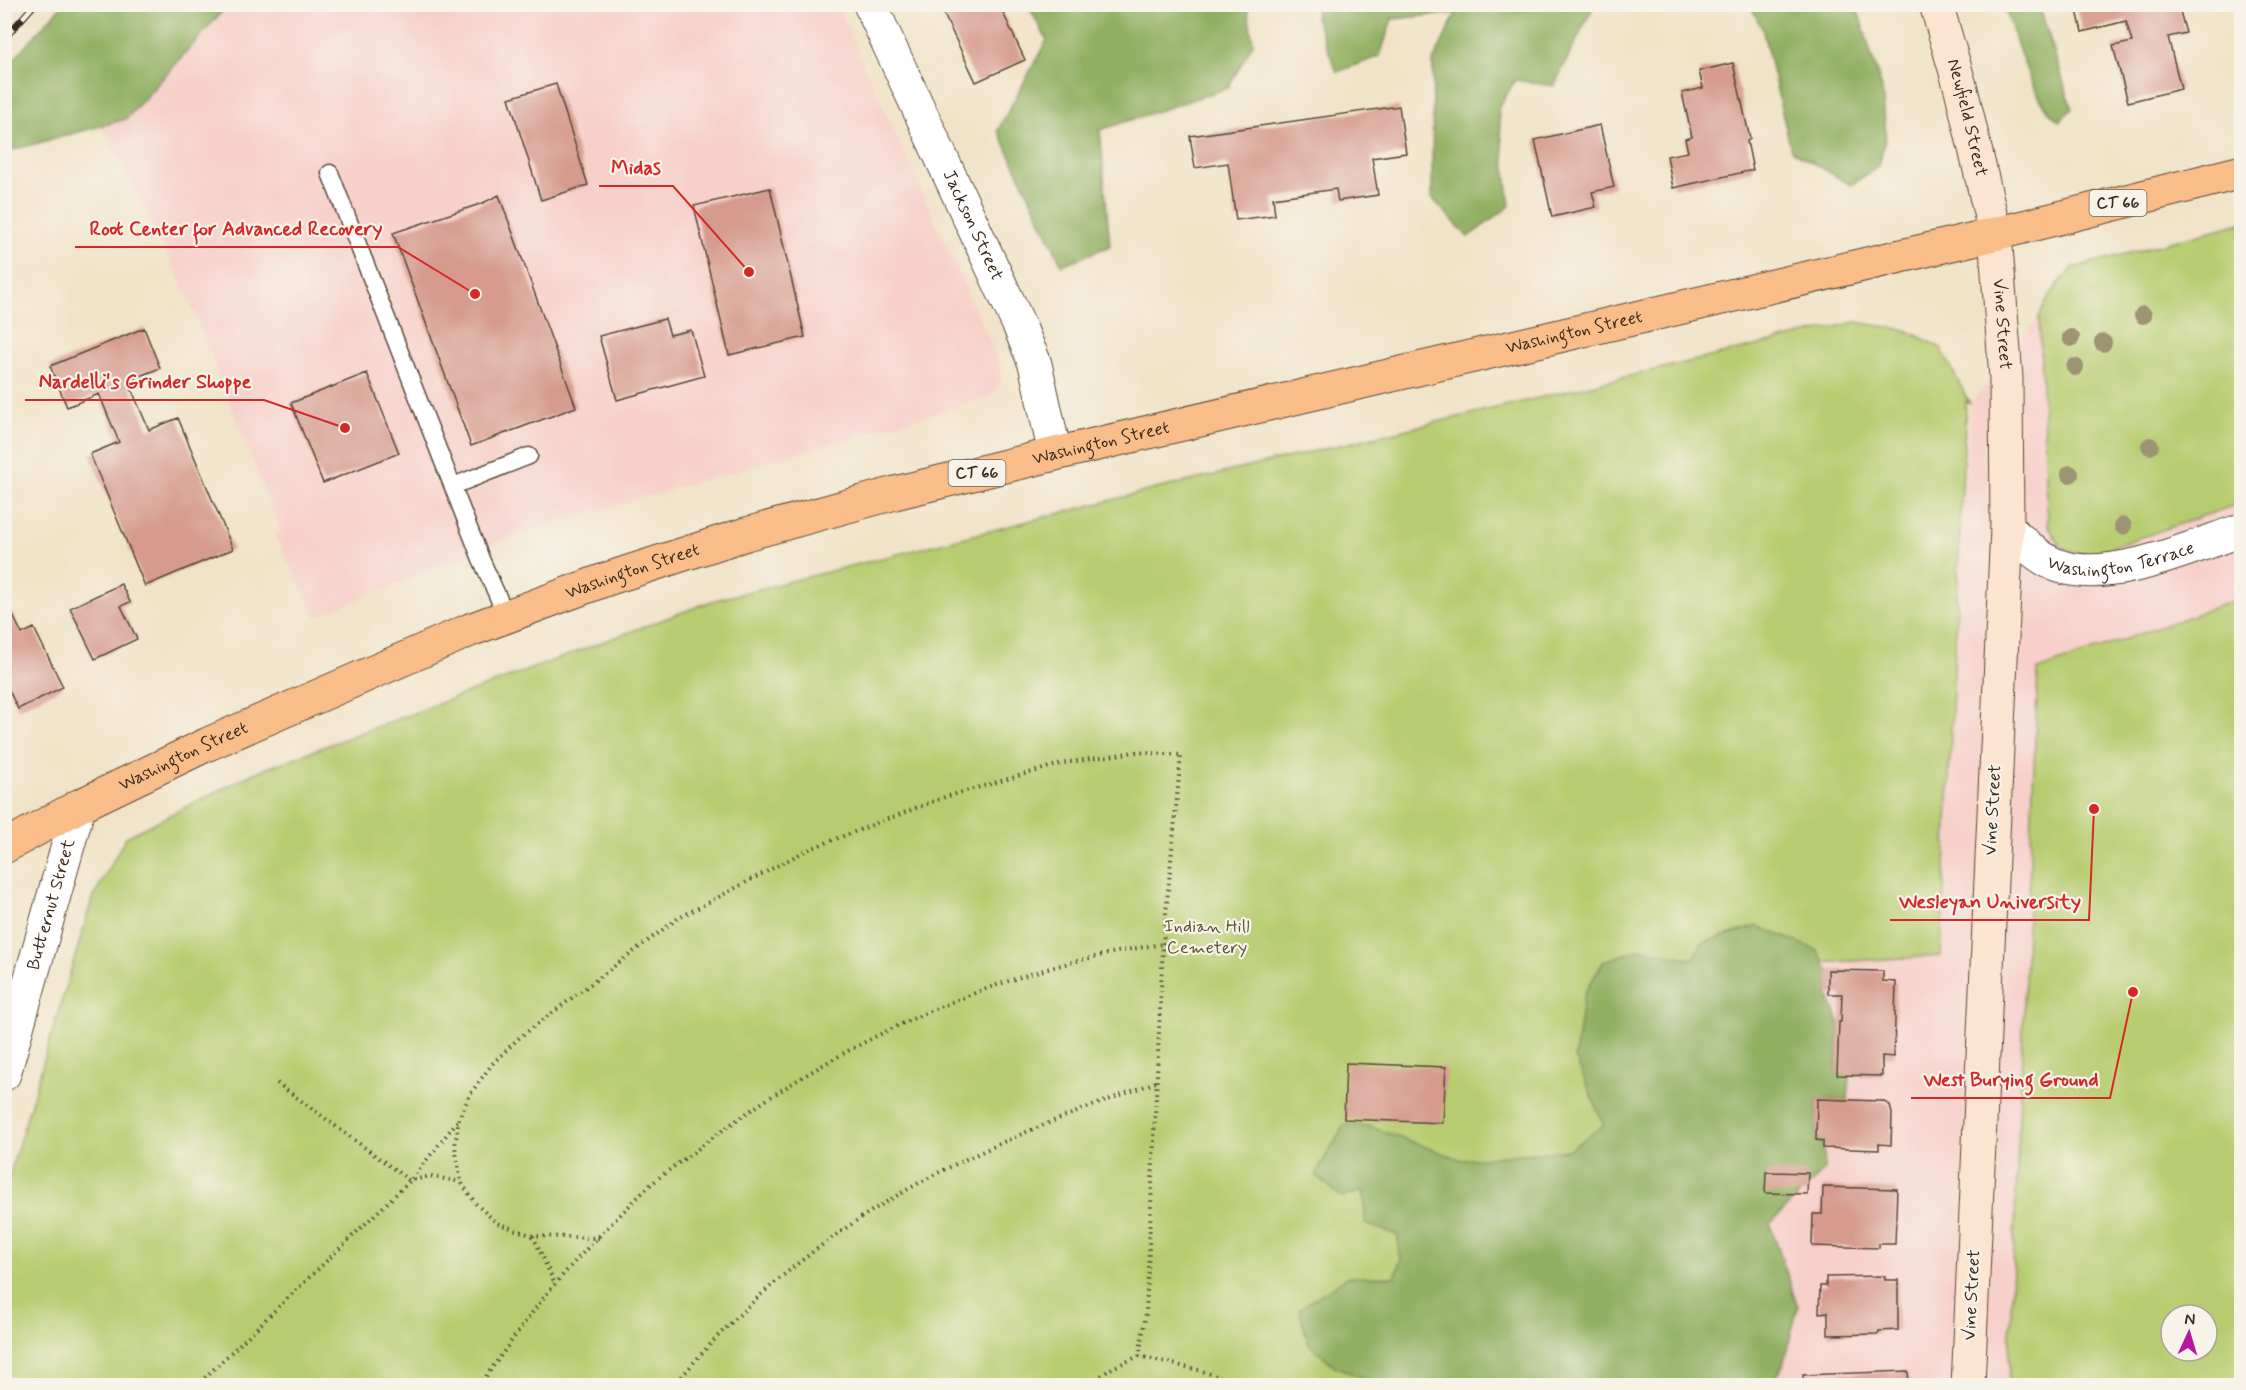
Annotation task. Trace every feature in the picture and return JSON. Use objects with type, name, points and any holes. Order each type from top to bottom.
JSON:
[{"type":"highway","name":"Washington Street","points":[[4,847],[79,806],[208,744],[506,615],[607,579],[746,534],[895,493],[1055,454],[1995,234],[2241,172]]},
{"type":"street","name":"Jackson Street","points":[[870,4],[1019,325],[1035,364],[1055,454]]},
{"type":"street","name":"Newfield Street","points":[[1936,4],[1960,89],[1995,234]]},
{"type":"street","name":"Vine Street","points":[[1968,1386],[2007,528],[2007,378],[1995,234]]},
{"type":"street","name":"Washington Terrace","points":[[2007,528],[2057,566],[2083,572],[2147,562],[2241,530]]},
{"type":"street","name":"Butternut Street","points":[[4,1074],[79,806]]},
{"type":"lane","points":[[330,173],[506,615]]},
{"type":"lane","points":[[453,486],[529,456]]},
{"type":"path","points":[[196,1386],[410,1181],[459,1118],[471,1093],[492,1064],[520,1036],[677,918],[807,850],[945,796],[1064,763],[1135,752],[1181,755],[1163,944],[1146,1313],[1139,1356]]},
{"type":"path","points":[[479,1386],[555,1284],[599,1238],[648,1188],[746,1112],[855,1047],[958,999],[1054,966],[1122,950],[1163,944]]},
{"type":"path","points":[[674,1386],[689,1367],[754,1301],[804,1257],[848,1226],[910,1188],[974,1155],[1156,1082]]},
{"type":"path","points":[[277,1083],[410,1181]]},
{"type":"path","points":[[459,1118],[455,1146],[461,1182],[475,1203],[497,1223],[533,1236],[599,1238]]},
{"type":"path","points":[[410,1181],[430,1176],[461,1182]]},
{"type":"path","points":[[533,1236],[555,1284]]},
{"type":"path","points":[[1086,1386],[1112,1368],[1139,1356],[1199,1370],[1245,1386]]},
{"type":"shaded area","points":[[228,5],[837,5],[1000,364],[1001,381],[990,397],[522,533],[316,617],[275,535],[281,533],[187,294],[102,125],[126,119]]},
{"type":"shaded area","points":[[2241,223],[2241,1385],[1645,1386],[1651,1148],[1954,663],[1970,404],[2039,317],[2058,282],[2073,268]]},
{"type":"green space","points":[[1318,4],[1594,5],[1554,86],[1515,80],[1498,109],[1510,206],[1468,237],[1432,198],[1433,62],[1456,13],[1392,19],[1380,56],[1337,72],[1315,17]]},
{"type":"green space","points":[[62,5],[228,5],[126,119],[5,152],[5,69]]},
{"type":"green space","points":[[1028,5],[1247,5],[1253,43],[1228,88],[1100,130],[1110,246],[1062,265],[998,130],[1047,40]]},
{"type":"green space","points":[[1750,5],[1856,5],[1882,89],[1886,134],[1879,166],[1851,185],[1791,150],[1763,31]]},
{"type":"green space","points":[[2004,5],[2040,5],[2072,109],[2059,121],[2040,99],[2032,84]]},
{"type":"green space","points":[[2241,223],[2241,503],[2092,554],[2064,548],[2048,524],[2039,317],[2046,303],[2073,268]]},
{"type":"green space","name":"Indian Hill Cemetery","points":[[1856,322],[1906,330],[1941,348],[1970,404],[1966,401],[1941,956],[1655,972],[1645,1385],[5,1386],[5,1190],[92,900],[126,837],[254,773],[712,601],[1156,489]]},
{"type":"green space","points":[[2241,598],[2241,1385],[2008,1385],[2038,670]]},
{"type":"green space","points":[[1757,926],[1817,950],[1828,970],[1828,994],[1839,1022],[1837,1075],[1850,1075],[1848,1100],[1817,1099],[1816,1140],[1823,1141],[1825,1169],[1770,1224],[1798,1307],[1783,1365],[1771,1385],[1379,1385],[1335,1366],[1309,1344],[1299,1309],[1347,1277],[1395,1277],[1401,1259],[1397,1235],[1365,1224],[1364,1191],[1342,1197],[1315,1175],[1344,1125],[1368,1126],[1462,1160],[1568,1150],[1604,1125],[1575,1057],[1584,994],[1604,961],[1642,949],[1693,959],[1702,943]]},
{"type":"building","points":[[939,4],[999,4],[1025,60],[976,82]]},
{"type":"building","points":[[2098,4],[2178,4],[2186,33],[2168,37],[2181,89],[2128,102],[2113,46],[2132,42],[2126,21],[2082,32],[2077,10]]},
{"type":"building","points":[[1733,63],[1750,139],[1747,141],[1753,170],[1673,188],[1667,156],[1688,152],[1685,139],[1692,137],[1682,93],[1703,88],[1699,71]]},
{"type":"building","points":[[556,84],[588,185],[541,200],[509,98]]},
{"type":"building","points":[[1399,106],[1406,153],[1372,158],[1378,195],[1338,201],[1336,189],[1273,198],[1275,215],[1236,220],[1228,163],[1195,168],[1190,136]]},
{"type":"building","points":[[1600,125],[1614,187],[1592,192],[1596,207],[1552,217],[1535,140]]},
{"type":"building","points":[[770,188],[805,337],[729,355],[694,206]]},
{"type":"building","points":[[499,195],[576,407],[471,446],[393,233],[483,203]]},
{"type":"building","points":[[665,319],[670,335],[691,330],[704,376],[617,400],[599,336]]},
{"type":"building","points":[[144,328],[160,368],[128,381],[149,430],[178,418],[233,549],[145,586],[90,454],[119,442],[99,394],[67,407],[50,366]]},
{"type":"building","points":[[367,373],[399,453],[323,483],[291,403]]},
{"type":"building","points":[[121,584],[130,602],[121,606],[137,639],[95,659],[70,608]]},
{"type":"building","points":[[11,611],[22,634],[34,628],[63,687],[18,709],[4,680],[4,614]]},
{"type":"building","points":[[1828,970],[1883,971],[1883,981],[1896,982],[1894,1057],[1882,1056],[1882,1076],[1837,1075],[1842,994],[1828,994]]},
{"type":"building","points":[[1346,1063],[1446,1067],[1443,1123],[1344,1119]]},
{"type":"building","points":[[1817,1099],[1882,1101],[1890,1105],[1891,1145],[1879,1144],[1879,1150],[1823,1148],[1823,1141],[1816,1140]]},
{"type":"building","points":[[1766,1172],[1808,1173],[1807,1194],[1765,1193]]},
{"type":"building","points":[[1823,1187],[1897,1189],[1895,1244],[1879,1244],[1879,1248],[1812,1246],[1813,1214],[1822,1214]]},
{"type":"building","points":[[1885,1276],[1885,1280],[1898,1280],[1898,1330],[1879,1331],[1878,1334],[1828,1335],[1828,1312],[1819,1313],[1820,1286],[1826,1286],[1826,1277]]},
{"type":"building","points":[[1908,1371],[1909,1386],[1804,1386],[1803,1375]]},
{"type":"railway","points":[[4,39],[35,4]]},
{"type":"place","name":"Midas","points":[[749,272]]},
{"type":"place","name":"Root Center for Advanced Recovery","points":[[475,294]]},
{"type":"place","name":"Nardelli's Grinder Shoppe","points":[[345,428]]},
{"type":"place","name":"Wesleyan University","points":[[2094,809]]},
{"type":"place","name":"West Burying Ground","points":[[2133,992]]}]
